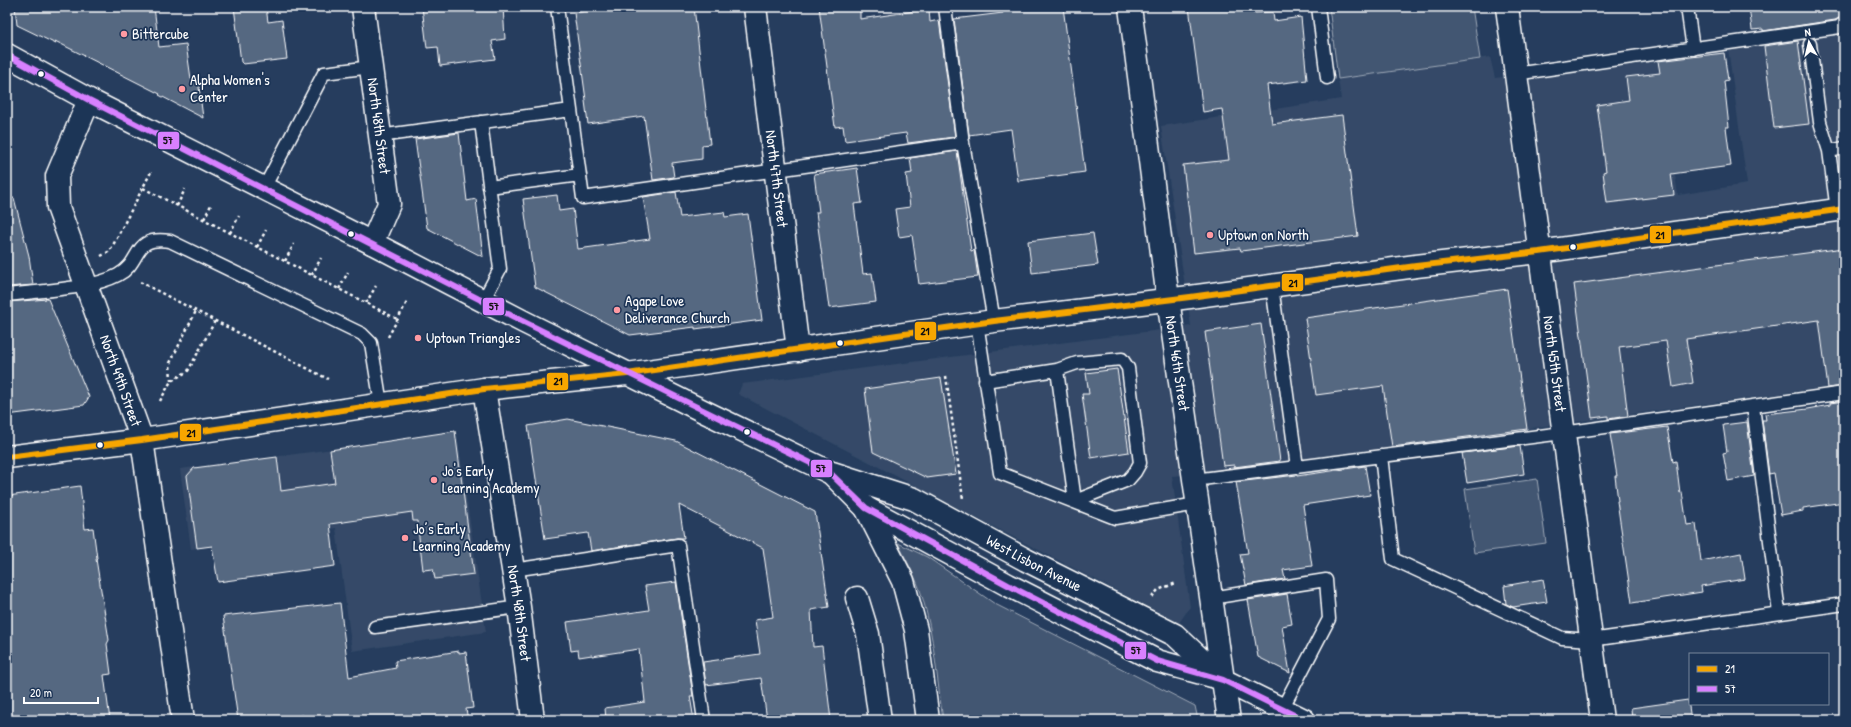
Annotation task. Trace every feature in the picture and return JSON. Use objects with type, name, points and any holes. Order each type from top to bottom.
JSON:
[{"type":"main road","name":"North 48th Street","points":[[363,7],[389,204],[372,243]]},
{"type":"main road","name":"North 47th Street","points":[[755,7],[798,350]]},
{"type":"main road","name":"North 46th Street","points":[[1130,7],[1168,299],[1230,720]]},
{"type":"main road","name":"North 45th Street","points":[[1507,7],[1602,720]]},
{"type":"main road","name":"West Lisbon Avenue","points":[[7,55],[89,100],[627,374],[829,472],[914,499],[1026,560],[1175,635],[1223,680]]},
{"type":"main road","name":"North 49th Street","points":[[89,100],[57,176],[58,207],[142,440],[183,720]]},
{"type":"main road","points":[[7,457],[142,440],[484,389],[627,374],[986,322],[1272,286],[1416,266],[1539,252],[1840,209]]},
{"type":"main road","name":"North 48th Street","points":[[484,389],[519,607],[533,720]]},
{"type":"main road","name":"West Lisbon Avenue","points":[[829,472],[866,508],[1008,585],[1157,660],[1223,680],[1304,720]]},
{"type":"main road","points":[[866,508],[903,581],[916,630],[928,720]]},
{"type":"main road","points":[[857,598],[868,634],[880,720]]},
{"type":"lane","points":[[557,7],[583,198],[963,143]]},
{"type":"lane","points":[[945,7],[986,322],[986,381],[1000,473],[1115,518],[1197,504]]},
{"type":"lane","points":[[1318,7],[1327,78]]},
{"type":"lane","points":[[1687,7],[1693,49]]},
{"type":"lane","points":[[1515,74],[1840,27],[1841,24],[1844,24]]},
{"type":"lane","points":[[1810,44],[1820,122],[1829,151],[1840,209]]},
{"type":"lane","points":[[264,188],[324,73],[371,67]]},
{"type":"lane","points":[[379,136],[571,110]]},
{"type":"lane","points":[[481,122],[500,269],[483,301]]},
{"type":"lane","points":[[1829,151],[1844,148]]},
{"type":"lane","points":[[489,187],[580,175]]},
{"type":"lane","points":[[7,295],[86,285],[106,280],[124,272],[139,249],[147,243],[159,240],[170,242],[362,334],[371,343],[381,404]]},
{"type":"lane","points":[[1272,286],[1297,467]]},
{"type":"lane","points":[[986,381],[1057,370],[1077,363],[1122,359],[1128,368],[1140,463],[1128,480],[1075,502]]},
{"type":"lane","points":[[1057,370],[1075,502]]},
{"type":"lane","points":[[1194,480],[1563,433],[1844,393]]},
{"type":"lane","points":[[1753,406],[1780,613]]},
{"type":"lane","points":[[1381,456],[1394,559],[1562,638],[1591,640],[1844,604]]},
{"type":"lane","points":[[514,578],[678,545],[704,720]]},
{"type":"lane","points":[[1211,598],[1326,580],[1329,619],[1282,709]]},
{"type":"lane","points":[[375,627],[519,607]]},
{"type":"path","points":[[100,257],[110,251],[151,172]]},
{"type":"path","points":[[142,188],[397,319]]},
{"type":"path","points":[[176,206],[184,188]]},
{"type":"path","points":[[204,219],[212,203]]},
{"type":"path","points":[[230,233],[239,216]]},
{"type":"path","points":[[257,247],[266,230]]},
{"type":"path","points":[[285,261],[294,244]]},
{"type":"path","points":[[312,275],[321,258]]},
{"type":"path","points":[[339,289],[348,272]]},
{"type":"path","points":[[138,281],[328,379]]},
{"type":"path","points":[[366,303],[376,286]]},
{"type":"path","points":[[387,339],[407,302]]},
{"type":"path","points":[[172,381],[170,363],[196,311]]},
{"type":"path","points":[[160,401],[172,381],[188,371],[215,321]]},
{"type":"path","points":[[946,376],[964,505]]},
{"type":"path","points":[[1150,599],[1158,590],[1176,583]]},
{"type":"shaded area","points":[[1329,7],[1472,7],[1480,59],[1338,79]]},
{"type":"shaded area","points":[[1844,34],[1844,385],[1206,473],[1172,476],[1190,607],[1179,623],[738,394],[742,384],[1191,326],[1161,126],[1341,99],[1338,79],[1490,57],[1495,78],[1657,57],[1678,195],[1747,184],[1728,48]]},
{"type":"shaded area","name":"Jo’s Early Learning Academy","points":[[457,433],[486,632],[352,651],[336,528],[191,549],[180,469]]},
{"type":"shaded area","points":[[1537,479],[1546,543],[1474,553],[1465,489]]},
{"type":"shaded area","points":[[898,543],[927,557],[995,604],[1195,706],[1198,720],[943,720],[930,626],[917,582]]},
{"type":"building","points":[[15,7],[154,7],[159,47],[186,44],[191,79],[198,79],[203,118],[159,95],[160,94],[55,41],[56,44],[17,25]]},
{"type":"building","points":[[234,7],[266,7],[268,22],[282,20],[287,59],[243,64],[241,62]]},
{"type":"building","points":[[422,7],[503,7],[505,39],[492,41],[495,59],[440,66],[438,47],[427,48]]},
{"type":"building","points":[[612,7],[694,7],[710,144],[702,145],[702,159],[672,163],[674,177],[653,180],[644,116],[588,124],[574,13]]},
{"type":"building","points":[[819,7],[860,7],[860,19],[929,9],[930,22],[939,20],[955,137],[908,143],[906,133],[845,141],[843,126],[835,127]]},
{"type":"building","points":[[1031,7],[1063,7],[1085,172],[1018,181],[1011,129],[969,135],[954,19],[1003,13],[1003,11]]},
{"type":"building","points":[[1189,7],[1252,7],[1253,13],[1273,12],[1274,21],[1301,17],[1307,80],[1267,85],[1272,124],[1342,115],[1358,236],[1241,251],[1240,248],[1194,253],[1183,165],[1229,160],[1222,109],[1203,112]]},
{"type":"building","points":[[1749,7],[1841,7],[1841,17],[1835,20],[1763,31],[1763,29],[1752,30]]},
{"type":"building","points":[[1798,41],[1809,124],[1774,128],[1764,46]]},
{"type":"building","points":[[1724,53],[1728,80],[1724,81],[1729,127],[1726,127],[1731,166],[1671,174],[1674,195],[1607,203],[1603,172],[1606,171],[1597,105],[1629,100],[1626,77],[1660,73],[1658,61]]},
{"type":"building","points":[[459,133],[467,201],[476,199],[483,257],[427,228],[415,139]]},
{"type":"building","points":[[957,151],[971,251],[974,250],[978,277],[919,284],[912,235],[899,237],[895,209],[910,207],[906,174],[912,173],[910,158]]},
{"type":"building","points":[[857,168],[862,203],[854,204],[863,274],[872,273],[876,302],[829,308],[816,212],[819,212],[814,174]]},
{"type":"building","points":[[676,192],[680,217],[724,212],[725,217],[748,214],[762,320],[695,329],[695,327],[630,335],[535,287],[523,199],[557,195],[559,211],[573,209],[578,249],[650,239],[643,197]]},
{"type":"building","points":[[14,198],[29,256],[33,285],[7,287],[7,199]]},
{"type":"building","points":[[1093,233],[1098,265],[1032,273],[1028,241]]},
{"type":"building","points":[[1844,248],[1844,386],[1828,388],[1819,320],[1686,339],[1693,383],[1673,387],[1666,341],[1619,347],[1628,416],[1608,419],[1608,416],[1592,418],[1574,284]]},
{"type":"building","points":[[1507,289],[1527,429],[1392,447],[1383,386],[1316,395],[1305,318]]},
{"type":"building","points":[[48,299],[89,397],[84,405],[7,415],[7,302]]},
{"type":"building","points":[[1261,324],[1280,461],[1234,467],[1234,465],[1223,466],[1205,332]]},
{"type":"building","points":[[1117,369],[1129,452],[1091,458],[1082,394],[1089,394],[1086,373]]},
{"type":"building","points":[[941,378],[956,474],[927,478],[873,452],[865,389]]},
{"type":"building","points":[[1844,401],[1844,502],[1803,508],[1803,511],[1781,515],[1774,473],[1769,474],[1762,420],[1766,420],[1765,414],[1808,409]]},
{"type":"building","points":[[568,419],[676,441],[815,512],[829,607],[811,610],[813,647],[822,646],[831,720],[767,720],[761,678],[706,685],[703,662],[760,654],[755,620],[773,617],[763,548],[679,505],[684,538],[591,551],[588,533],[545,539],[528,426]]},
{"type":"building","points":[[1747,422],[1754,476],[1728,481],[1723,453],[1727,452],[1723,425]]},
{"type":"building","points":[[1667,427],[1673,462],[1676,461],[1680,493],[1682,492],[1687,525],[1696,524],[1701,561],[1741,553],[1745,579],[1701,586],[1702,592],[1632,603],[1617,501],[1615,476],[1617,476],[1610,434]]},
{"type":"building","points":[[455,431],[474,574],[435,579],[433,569],[423,570],[417,521],[413,521],[412,512],[330,524],[335,566],[218,582],[212,546],[197,548],[187,476],[194,468],[277,457],[281,491],[335,483],[330,450]]},
{"type":"building","points":[[1520,446],[1524,474],[1467,483],[1462,453]]},
{"type":"building","points":[[1365,466],[1370,495],[1303,505],[1312,566],[1283,570],[1285,579],[1246,585],[1240,554],[1248,553],[1236,482],[1297,476]]},
{"type":"building","points":[[80,486],[85,529],[93,528],[96,559],[109,640],[107,644],[111,674],[104,675],[110,720],[11,720],[7,689],[7,512],[10,511],[8,496]]},
{"type":"building","points":[[1543,579],[1547,602],[1513,607],[1506,604],[1504,586]]},
{"type":"building","points":[[676,582],[693,696],[690,696],[694,720],[606,720],[605,708],[645,702],[639,649],[579,657],[578,650],[571,651],[567,622],[649,610],[645,586]]},
{"type":"building","points":[[1287,594],[1292,624],[1282,626],[1290,673],[1258,657],[1248,600]]},
{"type":"building","points":[[340,603],[349,677],[396,668],[395,661],[459,651],[459,653],[466,652],[473,708],[466,709],[468,720],[303,720],[303,715],[269,720],[238,720],[223,616]]},
{"type":"building","points":[[1688,700],[1691,720],[1632,720],[1631,708]]},
{"type":"transit line","name":"57","points":[[7,55],[89,100],[524,322],[829,472],[866,508],[1008,585],[1157,661],[1223,680],[1304,720]]},
{"type":"transit line","name":"21","points":[[7,457],[142,440],[484,389],[627,374],[994,321],[1190,297],[1416,266],[1539,252],[1844,209]]},
{"type":"place","name":"Bittercube","points":[[124,34]]},
{"type":"place","name":"Alpha Women's Center","points":[[182,89]]},
{"type":"place","name":"Uptown on North","points":[[1210,235]]},
{"type":"place","name":"Agape Love Deliverance Church","points":[[617,310]]},
{"type":"place","name":"Uptown Triangles","points":[[418,338]]},
{"type":"place","name":"Jo's Early Learning Academy","points":[[434,480]]},
{"type":"place","name":"Jo’s Early Learning Academy","points":[[405,538]]}]
